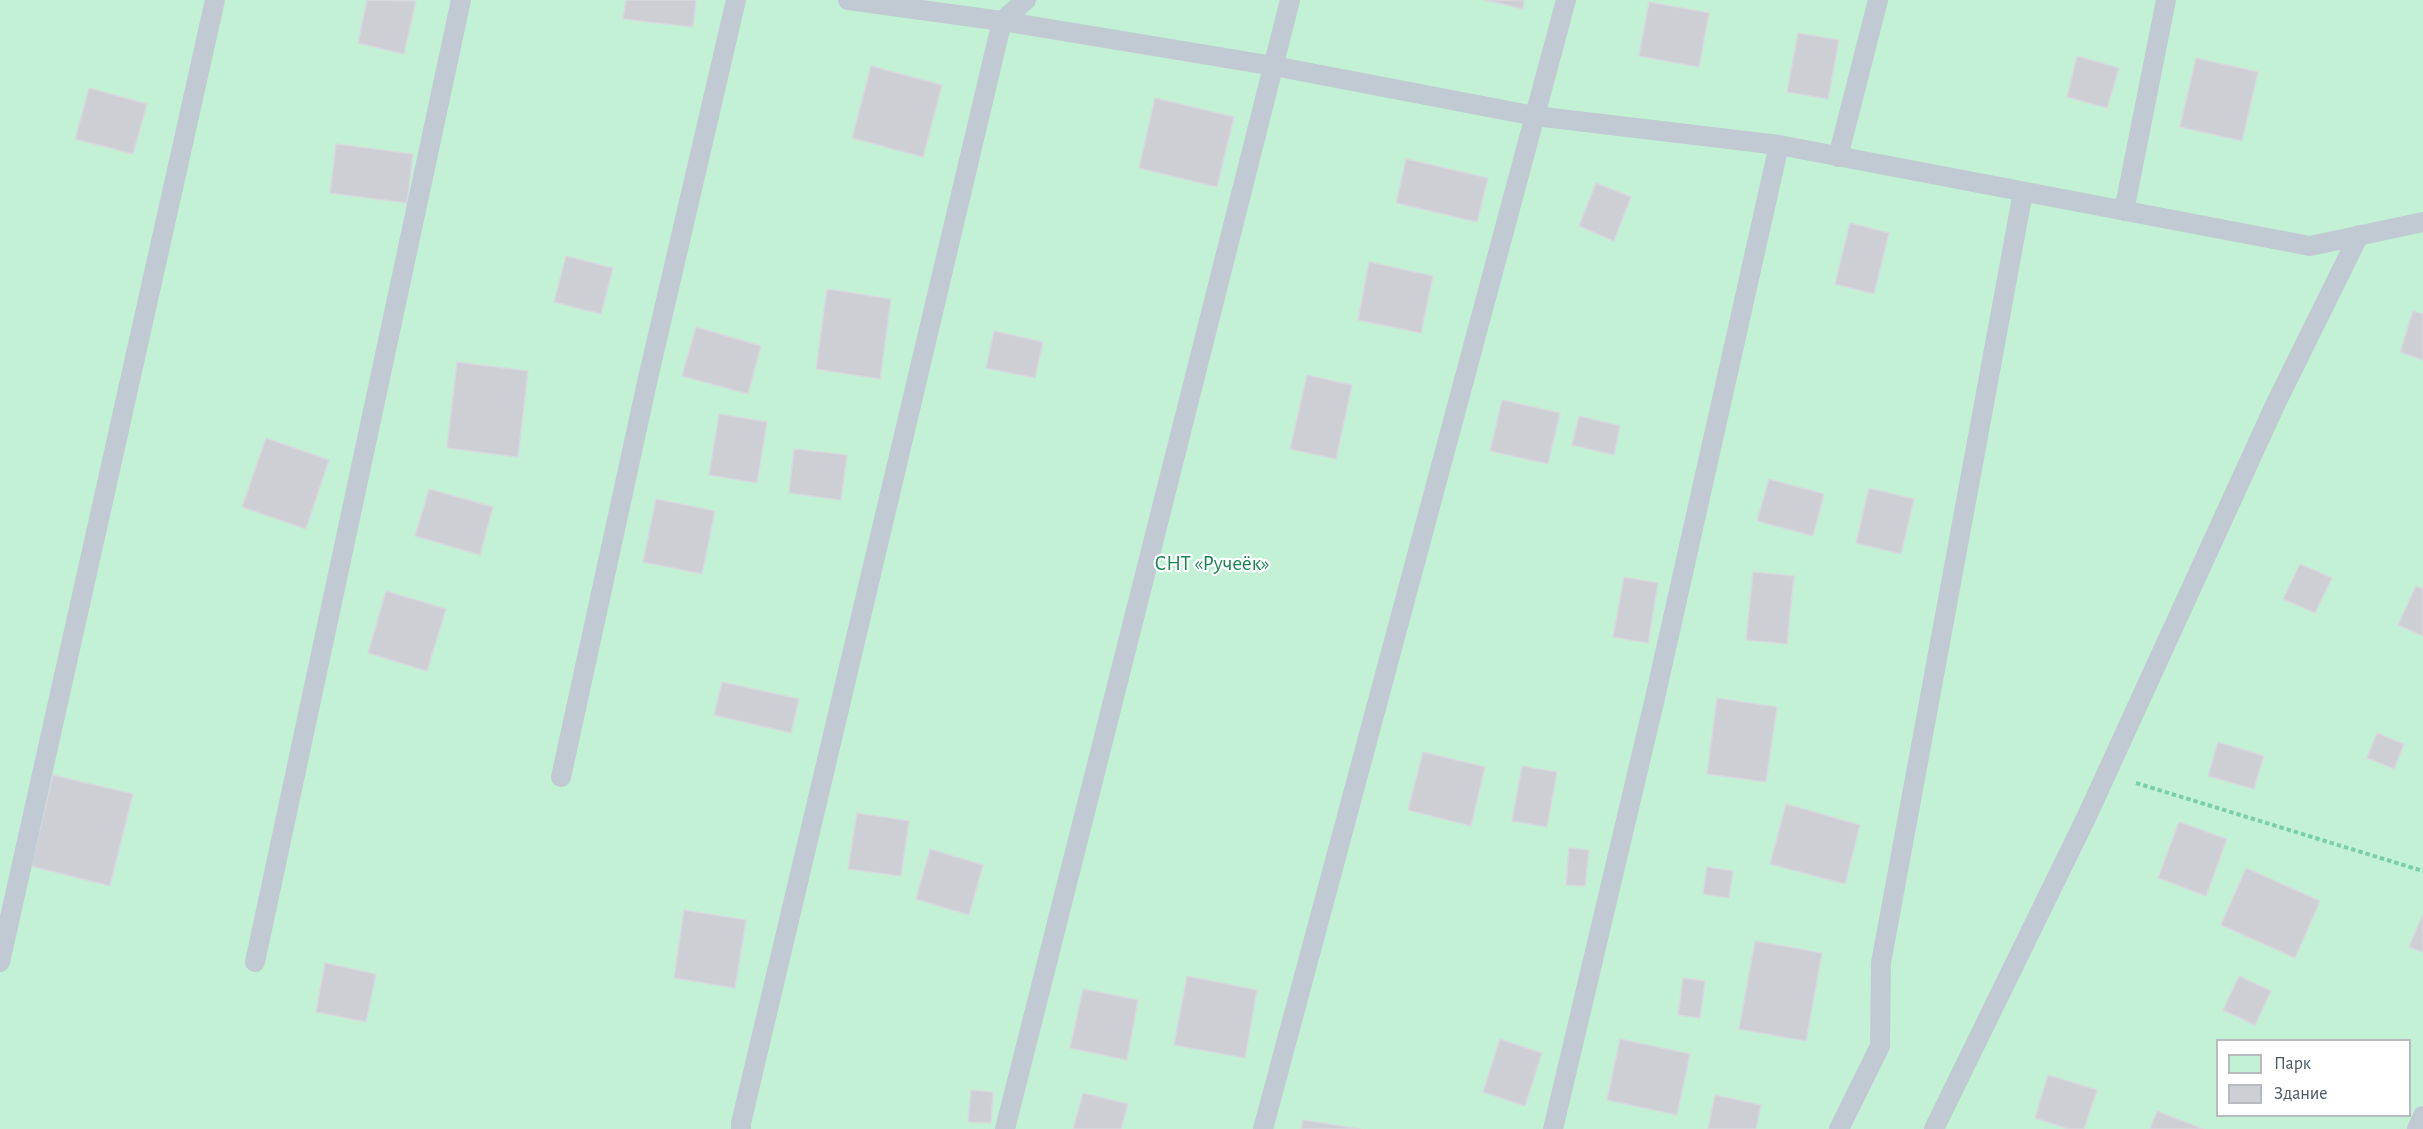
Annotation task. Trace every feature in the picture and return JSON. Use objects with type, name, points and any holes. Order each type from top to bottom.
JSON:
[{"type":"lane","points":[[0,962],[215,0]]},
{"type":"lane","points":[[255,962],[461,0]]},
{"type":"lane","points":[[561,777],[648,378],[736,0]]},
{"type":"lane","points":[[848,0],[1002,21],[1274,66],[1535,116],[1779,145],[2310,246],[2423,222]]},
{"type":"lane","points":[[741,1129],[1002,21],[1026,0]]},
{"type":"lane","points":[[1005,1129],[1290,0]]},
{"type":"lane","points":[[1263,1129],[1566,0]]},
{"type":"lane","points":[[1838,157],[1878,0]]},
{"type":"lane","points":[[2124,211],[2166,0]]},
{"type":"lane","points":[[1553,1129],[1658,686],[1779,145]]},
{"type":"lane","points":[[1839,1129],[1880,1046],[1881,963],[2023,192]]},
{"type":"lane","points":[[1934,1129],[2106,774],[2276,403],[2359,235]]},
{"type":"lane","points":[[2417,1129],[2423,1116]]},
{"type":"path","points":[[2106,774],[2423,871]]},
{"type":"green space","name":"СНТ «Ручеёк»","points":[[0,0],[2423,0],[2423,1129],[0,1129]]},
{"type":"building","points":[[367,0],[416,1],[404,54],[358,43]]},
{"type":"building","points":[[626,0],[696,0],[693,27],[623,19]]},
{"type":"building","points":[[1485,0],[1524,0],[1523,9]]},
{"type":"building","points":[[1649,2],[1709,13],[1699,67],[1639,56]]},
{"type":"building","points":[[1798,33],[1839,40],[1828,99],[1787,92]]},
{"type":"building","points":[[2077,56],[2119,68],[2107,108],[2067,97]]},
{"type":"building","points":[[2196,58],[2258,72],[2242,141],[2180,127]]},
{"type":"building","points":[[871,66],[942,85],[923,157],[852,138]]},
{"type":"building","points":[[89,88],[147,104],[133,154],[75,139]]},
{"type":"building","points":[[1155,98],[1234,117],[1217,187],[1139,168]]},
{"type":"building","points":[[336,144],[413,154],[407,203],[330,193]]},
{"type":"building","points":[[1406,159],[1488,178],[1477,222],[1396,203]]},
{"type":"building","points":[[1596,183],[1631,197],[1614,241],[1579,226]]},
{"type":"building","points":[[1850,223],[1889,233],[1874,294],[1835,284]]},
{"type":"building","points":[[566,256],[613,268],[601,314],[554,302]]},
{"type":"building","points":[[1369,262],[1433,276],[1421,333],[1358,320]]},
{"type":"building","points":[[827,289],[891,299],[880,379],[816,369]]},
{"type":"building","points":[[2413,311],[2423,314],[2423,360],[2400,352]]},
{"type":"building","points":[[696,327],[761,346],[748,394],[682,376]]},
{"type":"building","points":[[994,331],[1043,342],[1035,378],[986,368]]},
{"type":"building","points":[[457,362],[528,371],[518,457],[447,448]]},
{"type":"building","points":[[1307,375],[1352,385],[1336,459],[1290,449]]},
{"type":"building","points":[[1502,400],[1560,413],[1548,464],[1490,451]]},
{"type":"building","points":[[719,414],[767,422],[757,483],[709,475]]},
{"type":"building","points":[[1579,416],[1620,426],[1614,455],[1572,445]]},
{"type":"building","points":[[266,438],[329,460],[306,529],[242,507]]},
{"type":"building","points":[[794,449],[847,455],[841,500],[789,493]]},
{"type":"building","points":[[1769,479],[1824,494],[1813,536],[1757,521]]},
{"type":"building","points":[[1869,488],[1914,499],[1901,554],[1856,543]]},
{"type":"building","points":[[429,489],[493,507],[480,555],[415,536]]},
{"type":"building","points":[[656,499],[715,511],[702,574],[643,562]]},
{"type":"building","points":[[2300,564],[2332,578],[2315,613],[2283,599]]},
{"type":"building","points":[[1753,572],[1794,576],[1787,644],[1746,640]]},
{"type":"building","points":[[1624,577],[1658,583],[1648,643],[1613,637]]},
{"type":"building","points":[[2416,586],[2423,589],[2423,636],[2398,625]]},
{"type":"building","points":[[386,591],[446,609],[427,671],[368,653]]},
{"type":"building","points":[[722,682],[799,699],[791,733],[714,715]]},
{"type":"building","points":[[1717,698],[1777,707],[1766,782],[1707,774]]},
{"type":"building","points":[[2377,733],[2404,744],[2394,769],[2367,758]]},
{"type":"building","points":[[2218,742],[2264,756],[2254,789],[2208,776]]},
{"type":"building","points":[[1423,752],[1485,767],[1471,826],[1408,810]]},
{"type":"building","points":[[1522,766],[1557,772],[1547,827],[1512,821]]},
{"type":"building","points":[[53,775],[133,794],[110,886],[31,866]]},
{"type":"building","points":[[1786,804],[1860,825],[1845,884],[1770,864]]},
{"type":"building","points":[[857,813],[909,821],[901,876],[848,869]]},
{"type":"building","points":[[2179,822],[2227,839],[2206,896],[2158,878]]},
{"type":"building","points":[[1569,848],[1589,850],[1585,886],[1566,885]]},
{"type":"building","points":[[930,849],[983,865],[969,915],[916,899]]},
{"type":"building","points":[[1707,867],[1733,871],[1729,898],[1703,894]]},
{"type":"building","points":[[2246,868],[2320,901],[2295,958],[2221,925]]},
{"type":"building","points":[[684,910],[746,920],[735,988],[674,978]]},
{"type":"building","points":[[2423,916],[2423,952],[2409,947]]},
{"type":"building","points":[[1755,941],[1822,953],[1806,1041],[1739,1029]]},
{"type":"building","points":[[325,963],[376,974],[366,1022],[316,1012]]},
{"type":"building","points":[[1187,976],[1257,990],[1245,1058],[1174,1045]]},
{"type":"building","points":[[2239,976],[2271,991],[2255,1025],[2223,1010]]},
{"type":"building","points":[[1683,978],[1705,981],[1700,1018],[1678,1015]]},
{"type":"building","points":[[1083,989],[1138,1000],[1127,1060],[1070,1048]]},
{"type":"building","points":[[1500,1039],[1542,1053],[1525,1106],[1483,1092]]},
{"type":"building","points":[[1620,1039],[1690,1054],[1677,1115],[1607,1100]]},
{"type":"building","points":[[2048,1075],[2097,1090],[2084,1129],[2068,1129],[2035,1118]]},
{"type":"building","points":[[971,1090],[993,1092],[991,1123],[968,1122]]},
{"type":"building","points":[[1083,1093],[1128,1104],[1121,1129],[1073,1129]]},
{"type":"building","points":[[1715,1095],[1761,1105],[1756,1129],[1708,1129]]},
{"type":"building","points":[[2157,1111],[2203,1129],[2150,1129]]},
{"type":"building","points":[[1303,1120],[1360,1129],[1301,1129]]}]
